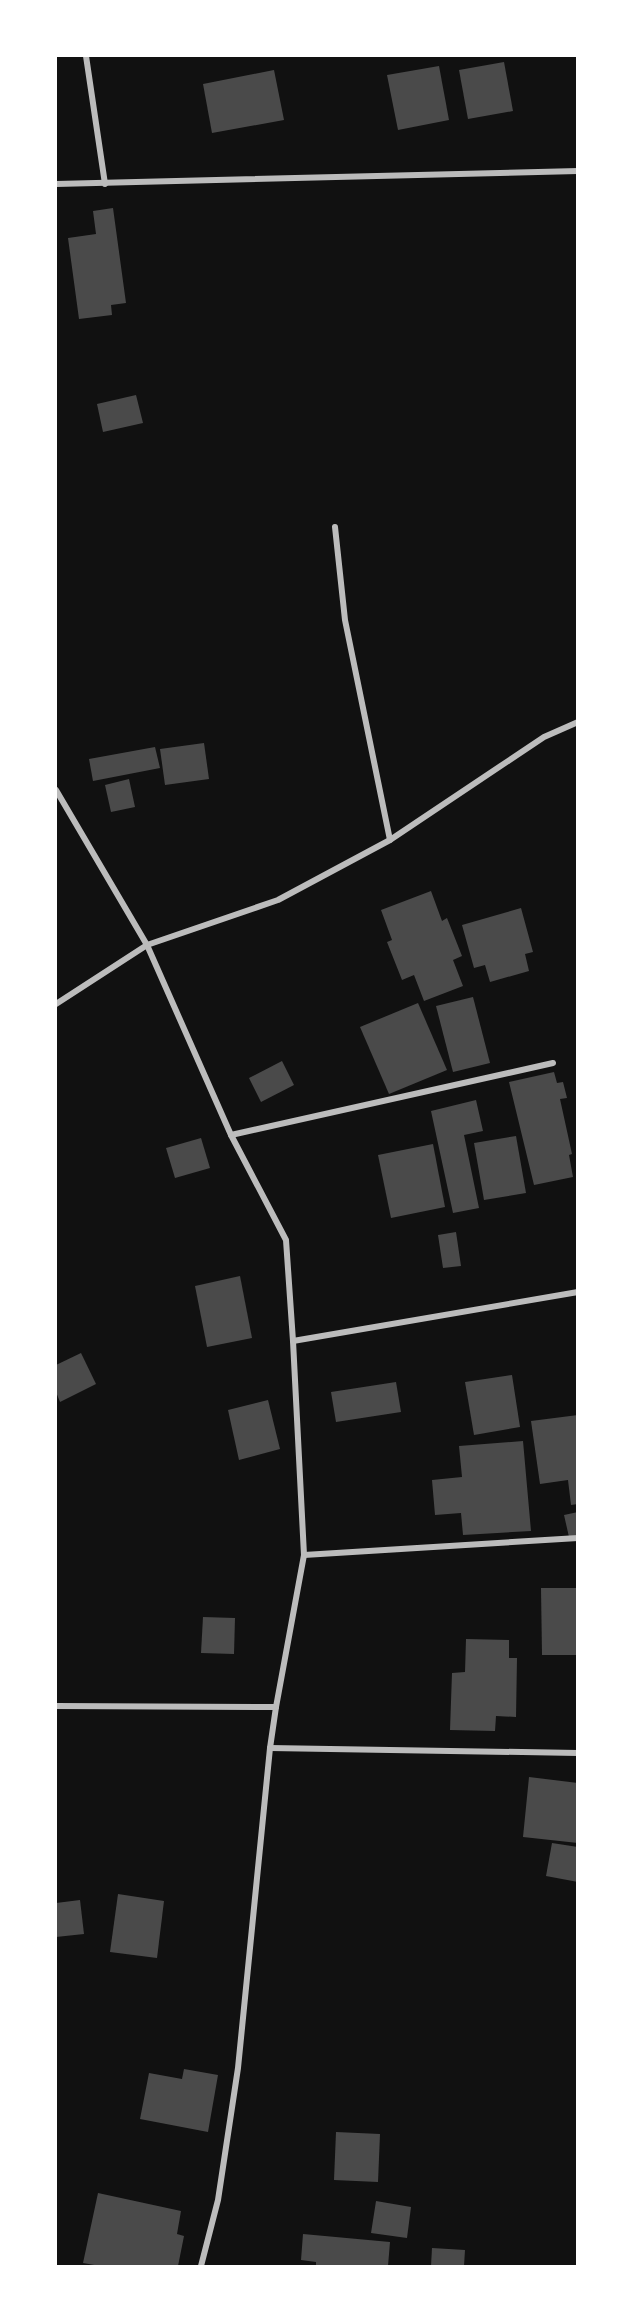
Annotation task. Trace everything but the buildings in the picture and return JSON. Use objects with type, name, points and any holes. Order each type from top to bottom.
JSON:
[{"type":"street","points":[[86,56],[105,184]]},
{"type":"street","points":[[56,184],[578,171]]},
{"type":"street","points":[[335,527],[345,620],[390,840]]},
{"type":"street","points":[[56,1004],[147,945],[278,900],[390,840],[544,737],[578,722]]},
{"type":"street","points":[[56,790],[147,945],[231,1135],[286,1240],[294,1341],[304,1555],[270,1749],[238,2068],[218,2200],[201,2266]]},
{"type":"street","points":[[231,1135],[553,1063]]},
{"type":"street","points":[[294,1341],[578,1292]]},
{"type":"street","points":[[304,1555],[578,1538]]},
{"type":"street","points":[[56,1706],[276,1707]]},
{"type":"street","points":[[270,1749],[578,1754]]}]
